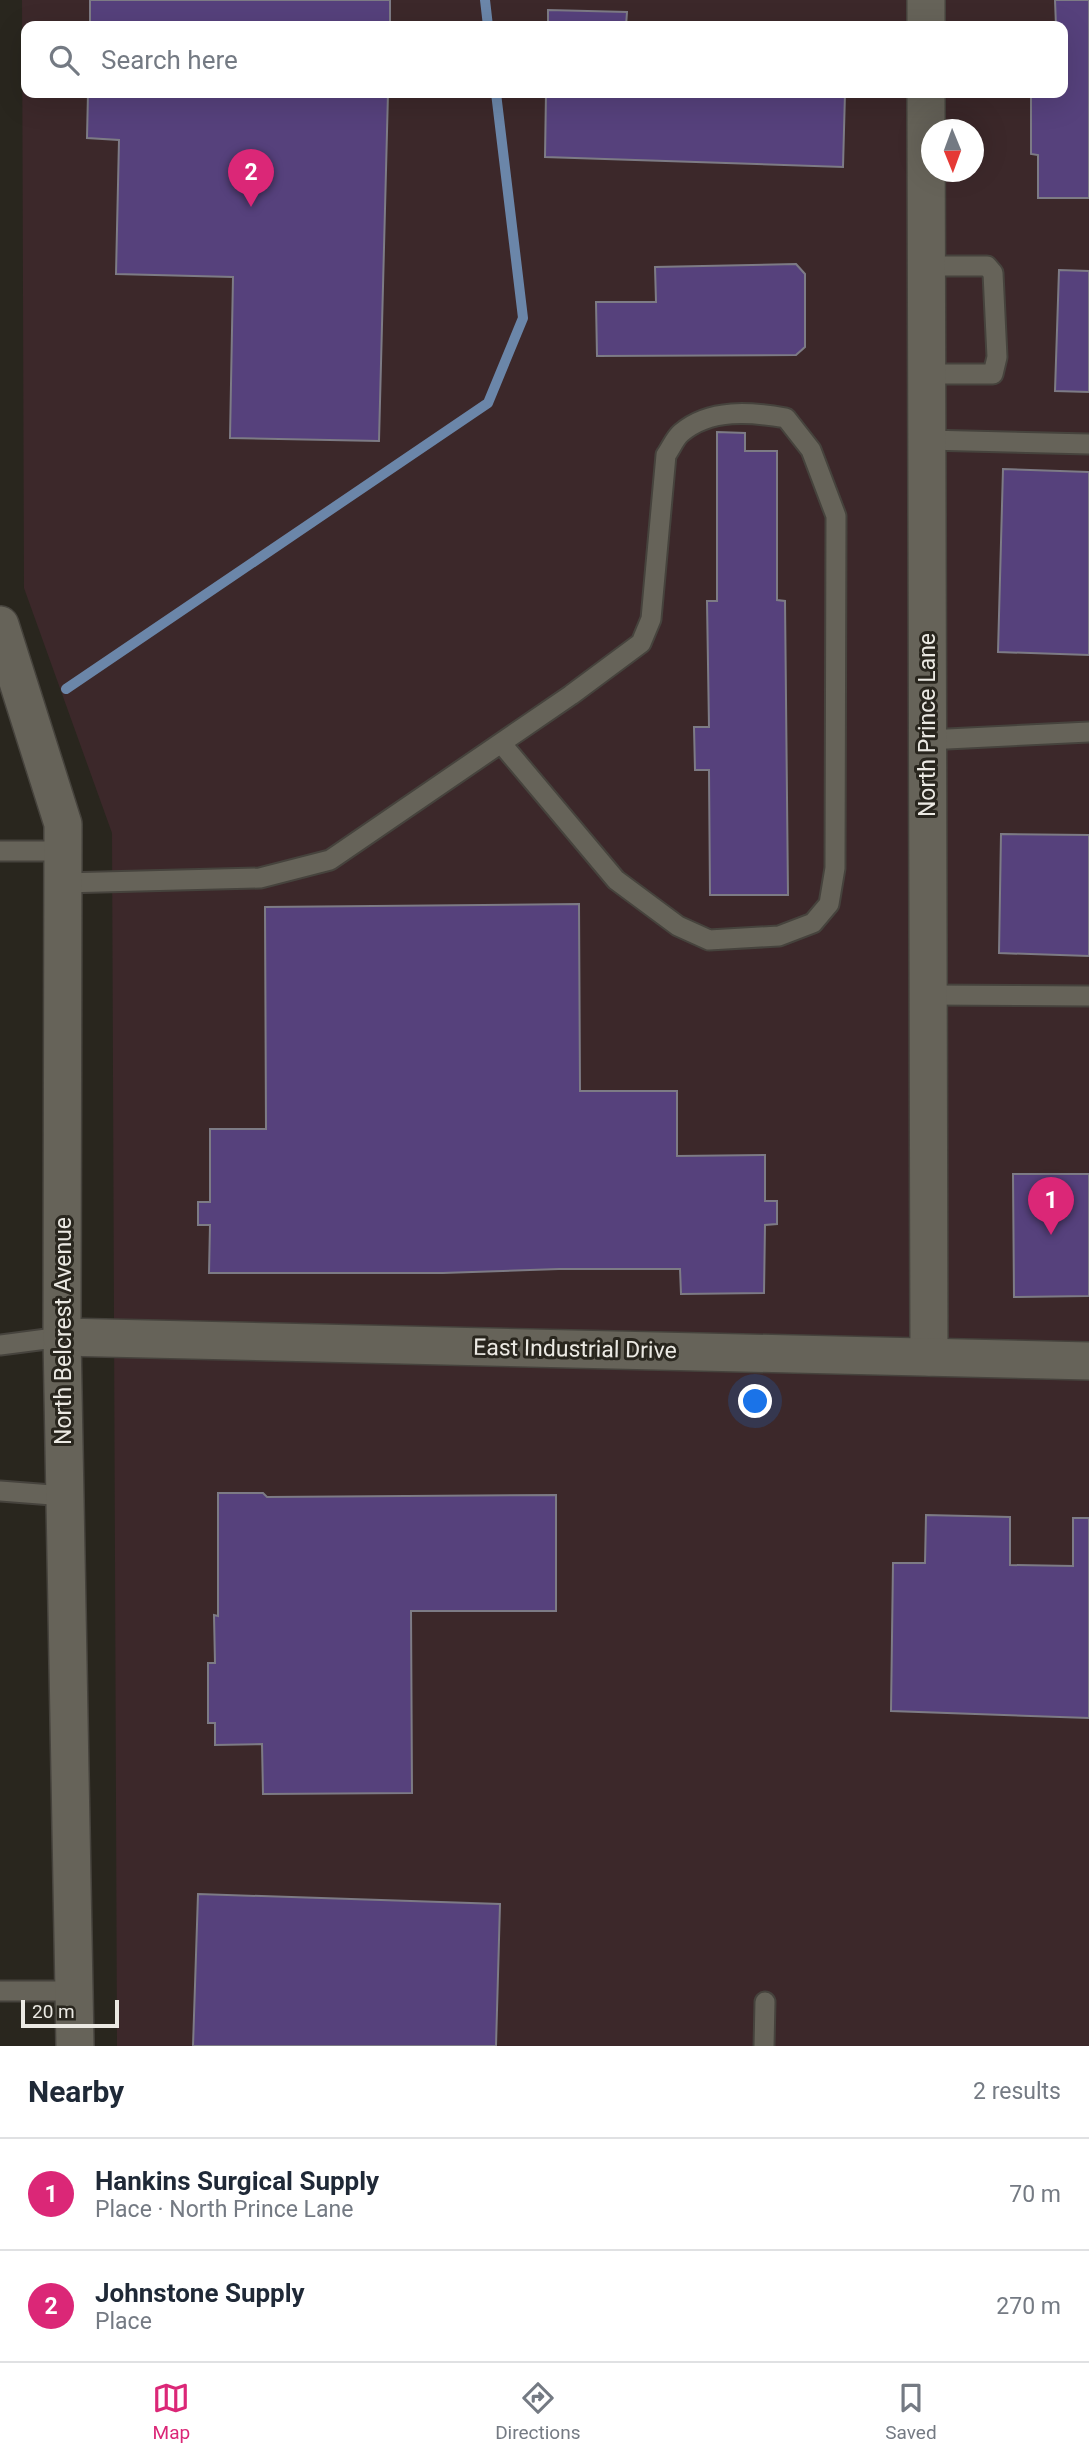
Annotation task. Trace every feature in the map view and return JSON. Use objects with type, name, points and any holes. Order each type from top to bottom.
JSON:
[{"type":"street","points":[[926,0],[926,21]]},
{"type":"street","name":"North Prince Lane","points":[[926,98],[929,1357]]},
{"type":"street","name":"North Belcrest Avenue","points":[[0,625],[11,700],[63,824],[62,1337],[75,2046]]},
{"type":"street","name":"East Industrial Drive","points":[[62,1337],[1089,1362]]},
{"type":"lane","points":[[926,266],[987,266],[993,273],[997,357],[993,374],[927,374]]},
{"type":"lane","points":[[0,851],[63,867],[260,878],[330,860],[571,695],[641,643],[651,619],[666,455],[680,433],[720,415],[755,412],[786,418],[811,450],[836,516],[835,868],[829,904],[813,923],[779,936],[709,940],[678,926],[617,880],[501,743]]},
{"type":"lane","points":[[927,440],[1089,444]]},
{"type":"lane","points":[[927,740],[1084,736]]},
{"type":"lane","points":[[928,995],[1089,996]]},
{"type":"lane","points":[[0,1345],[62,1337]]},
{"type":"lane","points":[[0,1491],[65,1496]]},
{"type":"lane","points":[[0,1991],[74,1991]]},
{"type":"lane","points":[[764,2046],[765,2002]]},
{"type":"shaded area","points":[[22,0],[1089,0],[1089,2046],[117,2046],[112,833],[24,588],[22,98],[1068,98],[1068,21],[22,21]]},
{"type":"building","points":[[90,0],[390,0],[390,21],[90,21]]},
{"type":"building","points":[[1055,0],[1089,0],[1089,198],[1038,198],[1038,155],[1031,154],[1031,98],[1068,98],[1068,21],[1056,21]]},
{"type":"building","points":[[548,10],[627,12],[626,21],[548,21]]},
{"type":"building","points":[[88,98],[388,98],[379,441],[230,438],[233,277],[116,274],[119,140],[87,138]]},
{"type":"building","points":[[546,98],[845,98],[843,167],[545,157]]},
{"type":"building","points":[[796,264],[805,274],[805,347],[796,355],[597,356],[596,302],[656,302],[655,267]]},
{"type":"building","points":[[1059,270],[1089,271],[1089,392],[1055,391]]},
{"type":"building","points":[[717,432],[745,433],[745,451],[777,451],[777,600],[785,601],[788,895],[710,895],[709,770],[695,770],[694,727],[709,727],[707,601],[717,601]]},
{"type":"building","points":[[1003,469],[1089,472],[1089,655],[998,652]]},
{"type":"building","points":[[1001,834],[1089,835],[1089,956],[999,953]]},
{"type":"building","points":[[579,904],[580,1091],[677,1091],[677,1156],[765,1155],[765,1201],[777,1201],[777,1224],[765,1225],[764,1293],[681,1294],[680,1269],[209,1273],[210,1225],[198,1225],[198,1202],[210,1202],[210,1129],[266,1129],[265,907]]},
{"type":"building","points":[[1013,1174],[1089,1174],[1089,1296],[1014,1297]]},
{"type":"building","points":[[218,1493],[263,1493],[267,1497],[556,1495],[556,1611],[411,1611],[412,1793],[263,1794],[262,1744],[215,1745],[215,1723],[208,1723],[208,1663],[215,1663],[214,1615],[218,1616]]},
{"type":"building","points":[[926,1515],[1010,1517],[1010,1565],[1073,1566],[1073,1518],[1089,1518],[1089,1718],[891,1711],[893,1563],[925,1563]]},
{"type":"building","points":[[198,1894],[500,1904],[496,2046],[193,2046]]},
{"type":"waterway","points":[[485,0],[487,21]]},
{"type":"waterway","points":[[66,689],[488,403],[523,318],[497,98]]},
{"type":"place","name":"Johnstone Supply","points":[[251,207]]},
{"type":"place","name":"Hankins Surgical Supply","points":[[1051,1235]]}]
